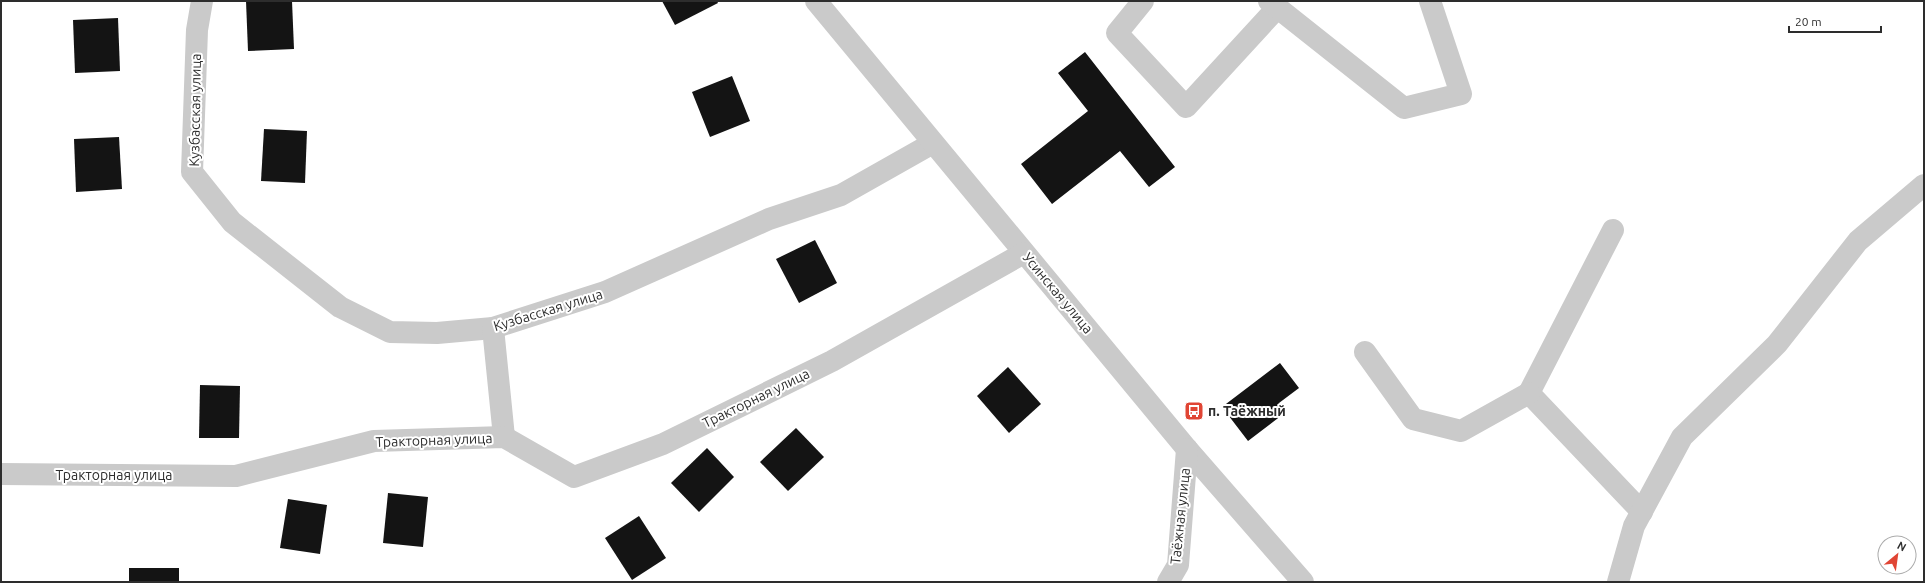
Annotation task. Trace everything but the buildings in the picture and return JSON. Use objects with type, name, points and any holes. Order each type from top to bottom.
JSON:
[{"type":"street","name":"Кузбасская улица","points":[[202,1],[197,38],[192,172],[232,222],[340,307],[390,332],[436,333],[493,328],[605,292],[769,219],[841,195],[933,143]]},
{"type":"street","name":"Усинская улица","points":[[816,1],[1187,449],[1303,582]]},
{"type":"street","points":[[1143,1],[1117,33],[1186,107],[1273,5],[1404,108],[1461,94],[1430,1]]},
{"type":"street","points":[[1618,582],[1634,526],[1682,437],[1777,344],[1858,242],[1924,186]]},
{"type":"street","points":[[1365,352],[1414,420],[1461,431],[1529,393],[1613,230]]},
{"type":"street","name":"Тракторная улица","points":[[1,474],[236,476],[374,441],[504,437],[574,476],[663,444],[825,364],[1024,253]]},
{"type":"street","points":[[493,328],[504,437]]},
{"type":"street","points":[[1529,393],[1642,512]]},
{"type":"street","name":"Таёжная улица","points":[[1168,582],[1178,565],[1187,449]]},
{"type":"place","name":"п. Таёжный","points":[[1194,411]]}]
